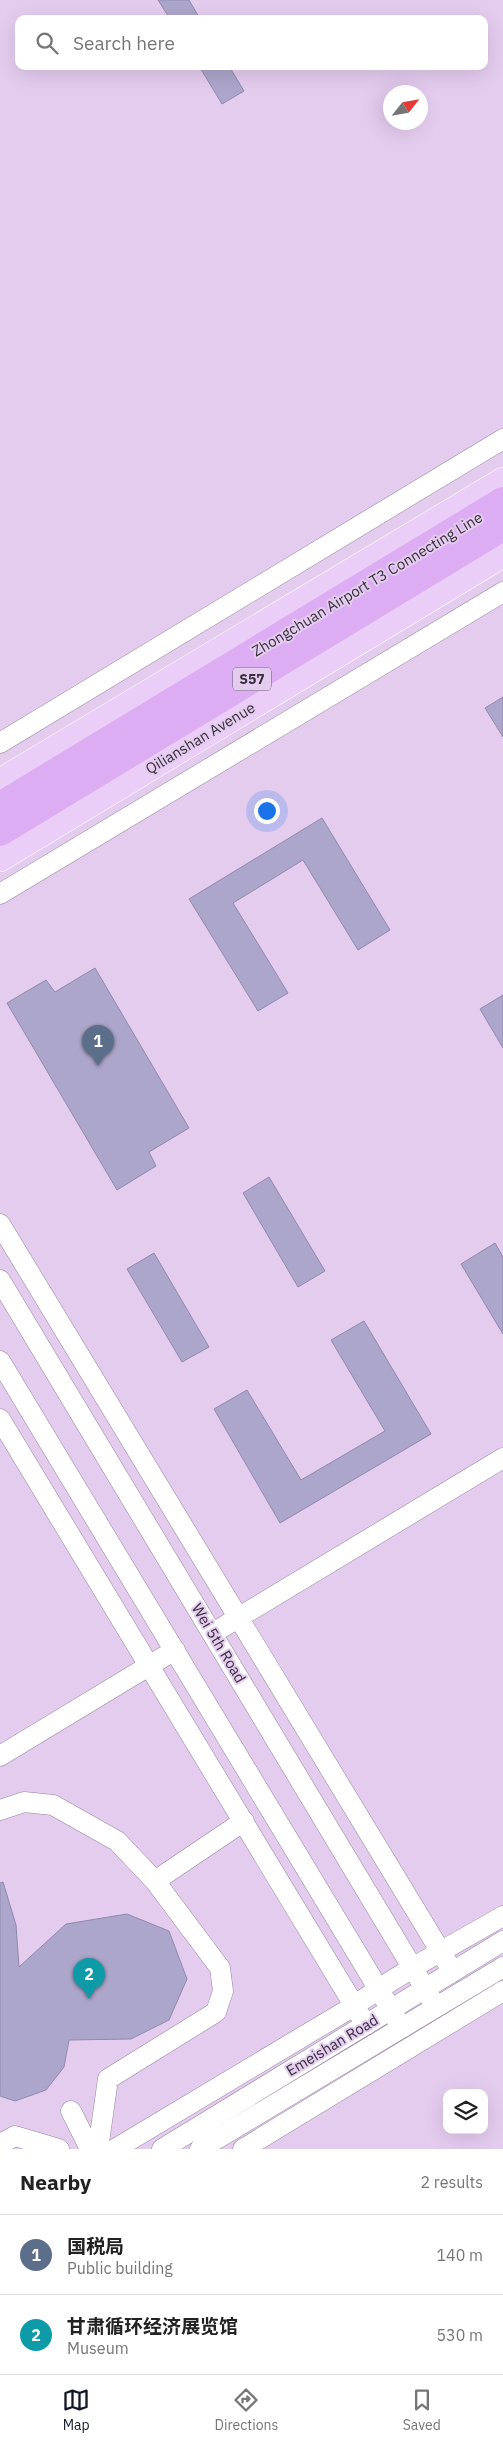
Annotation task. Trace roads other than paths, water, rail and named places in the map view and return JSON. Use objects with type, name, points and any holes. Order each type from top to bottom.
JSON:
[{"type":"highway","name":"Zhongchuan Airport T3 Connecting Line","points":[[0,806],[503,501]]},
{"type":"highway","name":"Zhongchuan Airport T3 Connecting Line","points":[[0,832],[503,527]]},
{"type":"main road","points":[[0,781],[503,480]]},
{"type":"main road","name":"Qilianshan Avenue","points":[[0,859],[503,555]]},
{"type":"street","points":[[0,744],[503,439]]},
{"type":"street","points":[[0,894],[503,592]]},
{"type":"street","points":[[0,1224],[439,1952],[453,1972]]},
{"type":"street","name":"Wei 5th Road","points":[[0,1280],[214,1633],[436,2007]]},
{"type":"street","points":[[0,1361],[402,2028]]},
{"type":"street","points":[[0,1418],[366,2025]]},
{"type":"street","points":[[214,1633],[503,1458]]},
{"type":"street","points":[[0,1756],[175,1650]]},
{"type":"street","points":[[0,1810],[24,1802],[53,1805],[117,1841],[155,1882],[220,1968],[223,1991],[216,2012],[108,2079],[98,2149]]},
{"type":"street","points":[[155,1882],[244,1821]]},
{"type":"street","points":[[115,2149],[354,2006],[414,1967],[503,1916]]},
{"type":"street","name":"Emeishan Road","points":[[162,2149],[503,1941]]},
{"type":"street","name":"Emeishan Road","points":[[200,2149],[503,1967]]},
{"type":"street","points":[[243,2149],[503,1991]]},
{"type":"street","points":[[71,2111],[90,2149]]},
{"type":"street","points":[[0,2144],[15,2136],[59,2149]]},
{"type":"place","name":"国税局","points":[[98,1066]]},
{"type":"place","name":"甘肃循环经济展览馆","points":[[89,1999]]}]
